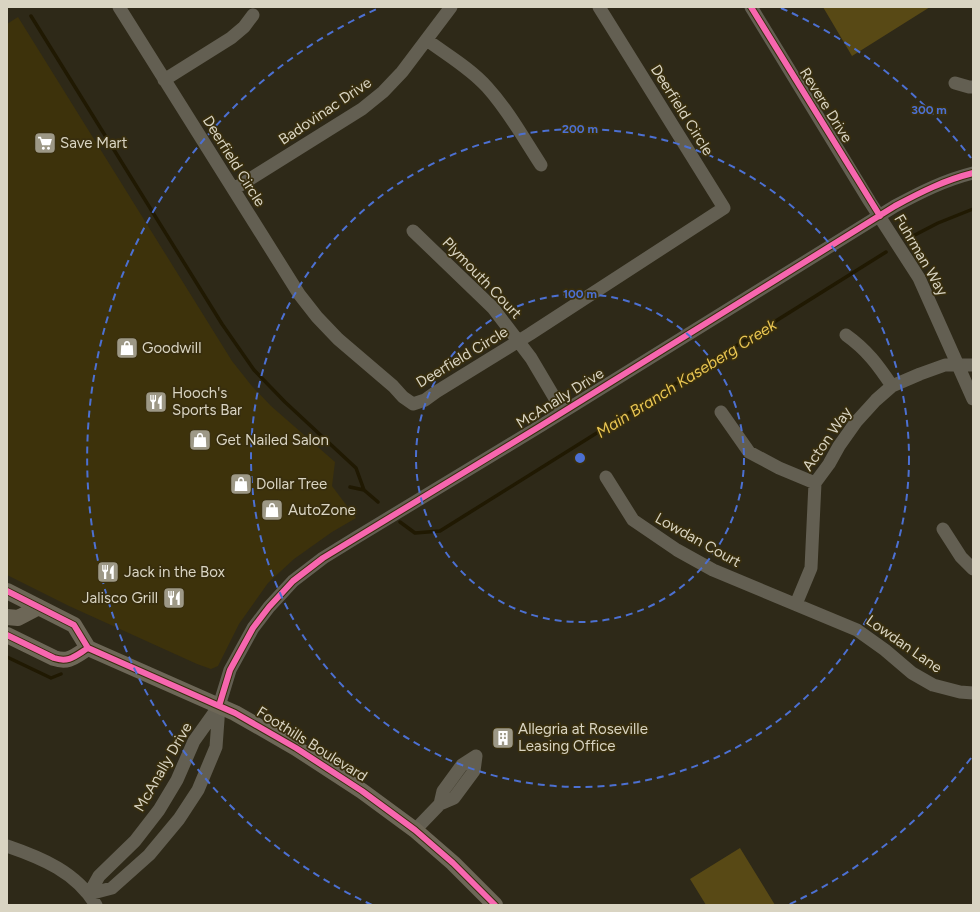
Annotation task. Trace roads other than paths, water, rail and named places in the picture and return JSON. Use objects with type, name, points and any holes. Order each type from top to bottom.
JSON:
[{"type":"main road","points":[[7,591],[74,625],[88,648],[67,660],[60,660],[7,635]]},
{"type":"main road","points":[[7,617],[18,618],[39,607]]},
{"type":"main road","name":"Foothills Boulevard","points":[[88,648],[244,718],[296,748],[362,791],[415,830],[453,863],[495,905]]},
{"type":"street","name":"Deerfield Circle","points":[[119,7],[299,294],[317,317],[338,338],[393,386],[403,397],[413,404],[425,400],[519,341],[724,208],[599,7]]},
{"type":"street","name":"Badovinac Drive","points":[[234,189],[362,108],[383,92],[402,72],[451,7]]},
{"type":"street","name":"Revere Drive","points":[[751,7],[880,216]]},
{"type":"street","points":[[164,80],[231,38],[244,27],[253,15]]},
{"type":"street","points":[[427,40],[473,74],[486,86],[499,101],[541,165]]},
{"type":"street","points":[[955,83],[973,87]]},
{"type":"street","name":"McAnally Drive","points":[[92,900],[112,888],[149,855],[179,819],[198,790],[216,747],[219,706],[230,670],[253,628],[268,607],[293,581],[323,558],[880,216],[922,191],[950,179],[973,173]]},
{"type":"street","name":"Fuhrman Way","points":[[880,216],[919,278],[973,399]]},
{"type":"street","name":"Plymouth Court","points":[[413,231],[493,308],[519,341],[563,412]]},
{"type":"street","points":[[846,334],[861,346],[875,361],[892,386]]},
{"type":"street","name":"Acton Way","points":[[796,604],[811,568],[815,483],[856,422],[876,400],[892,386],[920,374],[945,366],[973,365]]},
{"type":"street","points":[[721,412],[749,452],[779,468],[815,483]]},
{"type":"street","name":"Lowdan Court","points":[[606,477],[633,520],[677,550],[713,570],[796,604]]},
{"type":"street","points":[[943,528],[961,557],[973,570]]},
{"type":"street","name":"Lowdan Lane","points":[[796,604],[856,630],[912,673],[933,685],[960,692],[973,693]]},
{"type":"street","name":"McAnally Drive","points":[[92,900],[99,876],[136,841],[158,810],[177,780],[194,741],[219,706]]},
{"type":"street","points":[[415,830],[440,804],[443,791],[462,765],[476,756]]},
{"type":"street","points":[[7,846],[35,855],[66,872],[92,900]]},
{"type":"waterway","points":[[31,16],[222,324],[254,370],[285,402],[356,468],[364,490]]},
{"type":"waterway","name":"Main Branch Kaseberg Creek","points":[[909,238],[938,223],[973,209]]},
{"type":"waterway","name":"Main Branch Kaseberg Creek","points":[[400,522],[415,533],[440,531],[886,252]]},
{"type":"waterway","name":"Main Branch Kaseberg Creek","points":[[350,487],[364,490],[378,502]]},
{"type":"waterway","name":"Main Branch Kaseberg Creek","points":[[7,657],[51,678],[61,674]]},
{"type":"place","name":"Save Mart","points":[[45,143]]},
{"type":"place","name":"Goodwill","points":[[127,348]]},
{"type":"place","name":"Hooch's Sports Bar","points":[[156,402]]},
{"type":"place","name":"Get Nailed Salon","points":[[200,440]]},
{"type":"place","name":"Dollar Tree","points":[[241,484]]},
{"type":"place","name":"AutoZone","points":[[272,510]]},
{"type":"place","name":"Jack in the Box","points":[[108,572]]},
{"type":"place","name":"Jalisco Grill","points":[[174,598]]},
{"type":"place","name":"Allegria at Roseville Leasing Office","points":[[503,738]]}]
